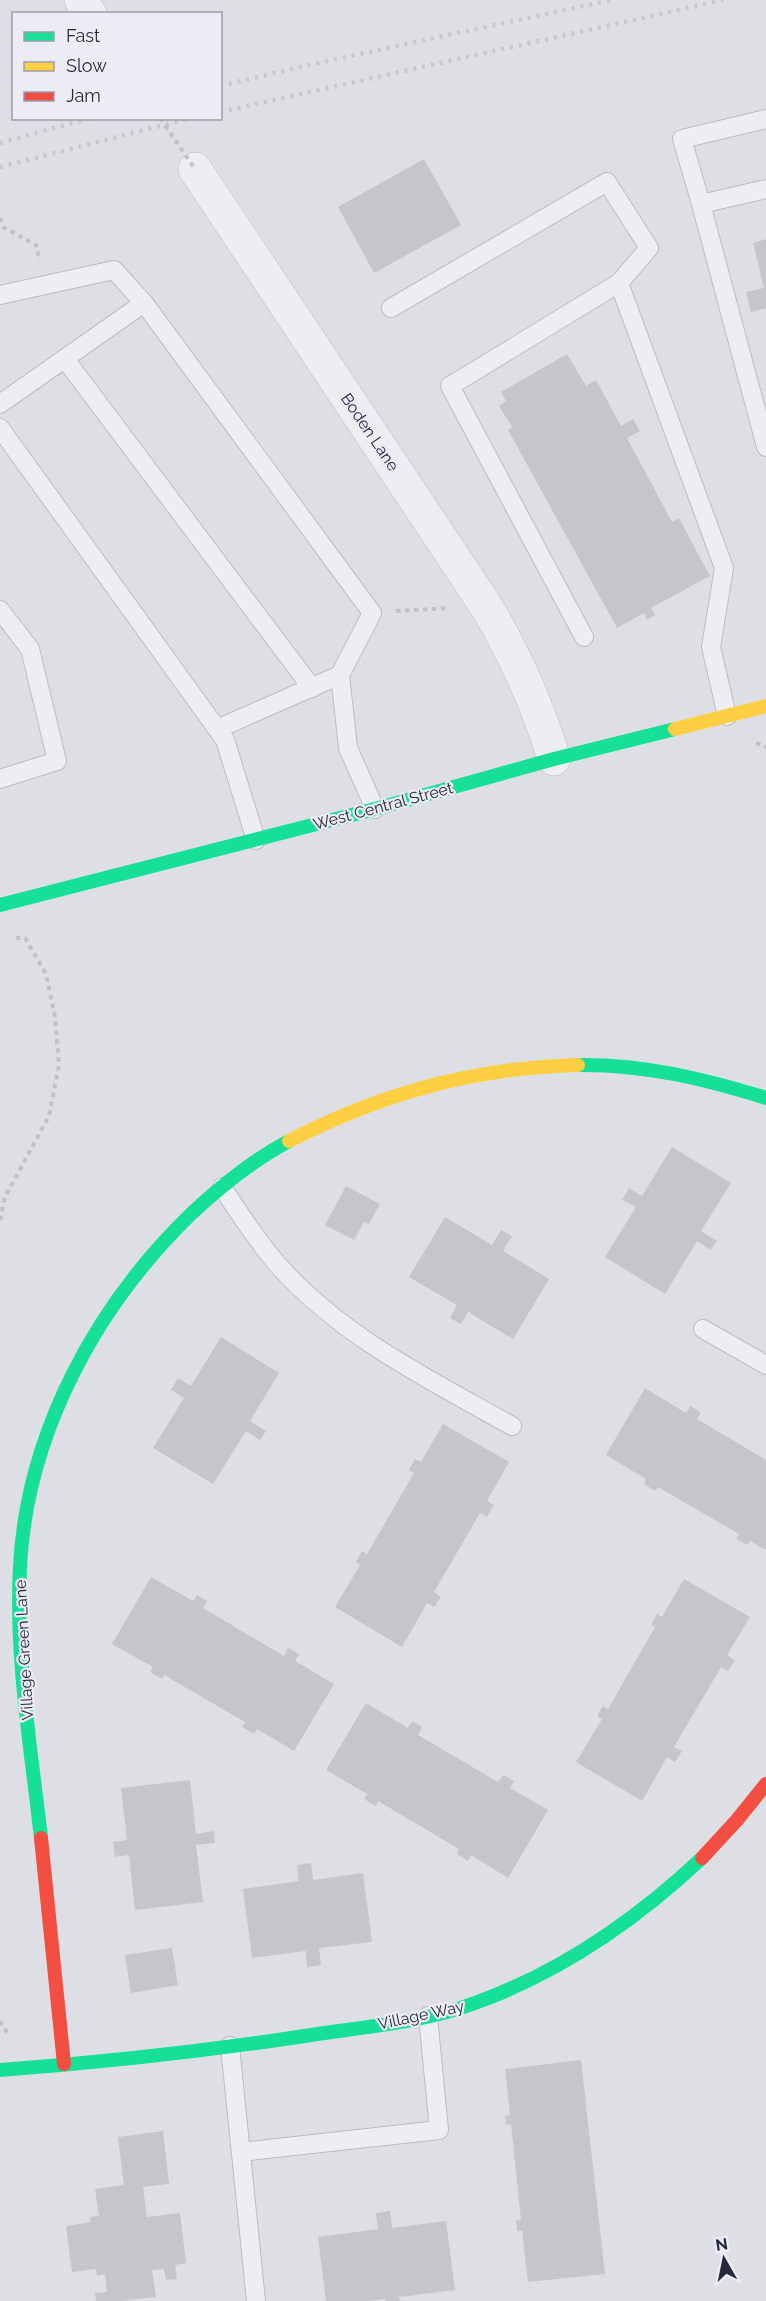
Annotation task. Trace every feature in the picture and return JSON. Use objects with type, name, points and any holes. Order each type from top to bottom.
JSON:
[{"type":"street","name":"Boden Lane","points":[[195,169],[476,590],[512,650],[542,720],[554,759]]},
{"type":"street","name":"West Central Street","points":[[0,905],[375,809],[554,759],[766,706]]},
{"type":"street","name":"Village Green Lane","points":[[64,2064],[55,1953],[23,1677],[18,1579],[23,1530],[43,1449],[76,1368],[98,1328],[125,1289],[154,1253],[222,1187],[257,1159],[345,1113],[392,1094],[442,1080],[495,1070],[585,1065],[688,1075],[740,1088],[766,1098]]},
{"type":"street","name":"Village Way","points":[[0,2070],[326,2034],[428,2016],[475,2003],[576,1957],[624,1926],[710,1851],[746,1812],[766,1784]]},
{"type":"lane","points":[[766,119],[682,139],[766,447]]},
{"type":"lane","points":[[391,308],[607,182],[649,248],[619,283],[450,386],[584,637]]},
{"type":"lane","points":[[701,204],[766,189]]},
{"type":"lane","points":[[0,295],[114,270],[144,303],[372,613],[340,675],[348,748],[375,809]]},
{"type":"lane","points":[[619,283],[724,568],[711,647],[727,716]]},
{"type":"lane","points":[[0,404],[144,303]]},
{"type":"lane","points":[[65,359],[312,688]]},
{"type":"lane","points":[[0,428],[225,740],[256,840]]},
{"type":"lane","points":[[0,610],[30,649],[57,761],[0,779]]},
{"type":"lane","points":[[217,729],[340,675]]},
{"type":"lane","points":[[222,1187],[249,1228],[279,1266],[352,1331],[397,1361],[512,1426]]},
{"type":"lane","points":[[703,1329],[766,1365]]},
{"type":"lane","points":[[241,2152],[439,2130],[428,2016]]},
{"type":"lane","points":[[230,2046],[256,2301]]},
{"type":"path","points":[[161,120],[195,169]]},
{"type":"path","points":[[0,218],[1,229],[36,246],[47,285]]},
{"type":"path","points":[[372,613],[453,608],[476,590]]},
{"type":"path","points":[[0,1220],[4,1197],[49,1116],[59,1065],[55,1017],[46,974],[25,938],[8,938]]},
{"type":"building","points":[[424,159],[461,225],[374,273],[338,207]]},
{"type":"building","points":[[766,239],[766,308],[751,312],[746,292],[764,288],[753,243]]},
{"type":"building","points":[[567,354],[586,386],[596,380],[621,426],[633,419],[640,431],[627,438],[672,522],[679,518],[710,576],[651,608],[655,615],[647,620],[644,613],[617,628],[508,430],[512,427],[499,406],[506,401],[501,392]]},
{"type":"building","points":[[672,1147],[731,1183],[701,1231],[717,1241],[711,1250],[697,1241],[665,1294],[605,1257],[636,1207],[622,1200],[629,1188],[642,1196]]},
{"type":"building","points":[[346,1186],[380,1204],[369,1224],[364,1222],[354,1240],[325,1225]]},
{"type":"building","points":[[445,1217],[492,1245],[501,1230],[512,1236],[503,1251],[549,1279],[513,1339],[468,1312],[461,1324],[450,1318],[457,1305],[409,1277]]},
{"type":"building","points":[[221,1337],[279,1373],[250,1421],[266,1431],[260,1440],[246,1431],[213,1484],[153,1448],[184,1398],[171,1390],[178,1378],[191,1386]]},
{"type":"building","points":[[645,1388],[686,1413],[690,1406],[701,1412],[697,1419],[766,1460],[766,1550],[750,1541],[747,1545],[736,1539],[739,1534],[658,1487],[655,1491],[644,1484],[646,1479],[606,1455]]},
{"type":"building","points":[[443,1424],[509,1462],[487,1501],[494,1505],[487,1517],[480,1513],[434,1592],[441,1597],[434,1607],[427,1603],[402,1647],[335,1607],[360,1565],[356,1562],[362,1551],[367,1554],[414,1473],[409,1470],[415,1459],[421,1462]]},
{"type":"building","points":[[151,1577],[193,1601],[197,1595],[207,1601],[203,1608],[284,1656],[288,1648],[299,1654],[295,1661],[334,1684],[294,1751],[257,1729],[254,1734],[242,1727],[245,1722],[164,1675],[162,1679],[150,1672],[153,1667],[112,1644]]},
{"type":"building","points":[[684,1579],[750,1617],[727,1655],[735,1660],[728,1671],[721,1667],[674,1747],[682,1751],[675,1762],[667,1757],[642,1801],[576,1762],[602,1719],[597,1716],[603,1706],[608,1709],[655,1627],[651,1625],[657,1614],[662,1617]]},
{"type":"building","points":[[366,1703],[408,1728],[412,1721],[422,1727],[418,1735],[498,1782],[503,1775],[514,1781],[510,1788],[548,1810],[508,1878],[471,1855],[468,1861],[457,1854],[459,1849],[378,1801],[376,1806],[364,1799],[367,1794],[326,1770]]},
{"type":"building","points":[[190,1780],[196,1834],[214,1831],[215,1843],[196,1845],[203,1902],[135,1910],[129,1855],[115,1857],[113,1842],[127,1840],[121,1788]]},
{"type":"building","points":[[311,1863],[313,1880],[363,1873],[372,1942],[319,1948],[321,1965],[307,1967],[306,1951],[252,1958],[243,1889],[299,1881],[297,1865]]},
{"type":"building","points":[[172,1948],[178,1985],[131,1993],[125,1955]]},
{"type":"building","points":[[581,2060],[605,2274],[528,2282],[522,2231],[517,2231],[516,2220],[521,2220],[511,2124],[506,2125],[505,2116],[510,2115],[505,2069]]},
{"type":"building","points":[[163,2131],[169,2184],[143,2187],[147,2217],[180,2213],[186,2263],[175,2265],[177,2279],[166,2280],[164,2269],[152,2270],[156,2297],[96,2301],[95,2293],[107,2292],[105,2274],[97,2276],[96,2269],[72,2272],[66,2226],[91,2222],[90,2217],[99,2216],[95,2189],[124,2185],[118,2137]]},
{"type":"building","points":[[390,2211],[392,2228],[446,2221],[455,2290],[399,2297],[400,2301],[386,2301],[385,2299],[326,2301],[318,2237],[378,2229],[376,2213]]},
{"type":"railway","points":[[222,86],[612,0]]},
{"type":"railway","points":[[222,112],[723,0]]},
{"type":"railway","points":[[0,143],[84,120]]},
{"type":"railway","points":[[0,167],[183,120]]},
{"type":"traffic: fast","points":[[0,905],[675,729]]},
{"type":"traffic: fast","points":[[578,1065],[626,1067],[673,1074],[766,1098]]},
{"type":"traffic: fast","points":[[41,1838],[25,1702],[19,1600],[25,1516],[36,1468],[52,1420],[72,1375],[97,1331],[125,1289],[157,1250],[191,1214],[226,1184],[263,1156],[289,1141]]},
{"type":"traffic: fast","points":[[0,2070],[243,2045],[400,2022],[457,2009],[507,1990],[567,1960],[650,1903],[702,1858]]},
{"type":"traffic: slow","points":[[675,729],[766,706]]},
{"type":"traffic: slow","points":[[289,1141],[359,1109],[429,1086],[502,1071],[578,1065]]},
{"type":"traffic: jam","points":[[702,1858],[766,1784]]},
{"type":"traffic: jam","points":[[41,1838],[64,2064]]}]
